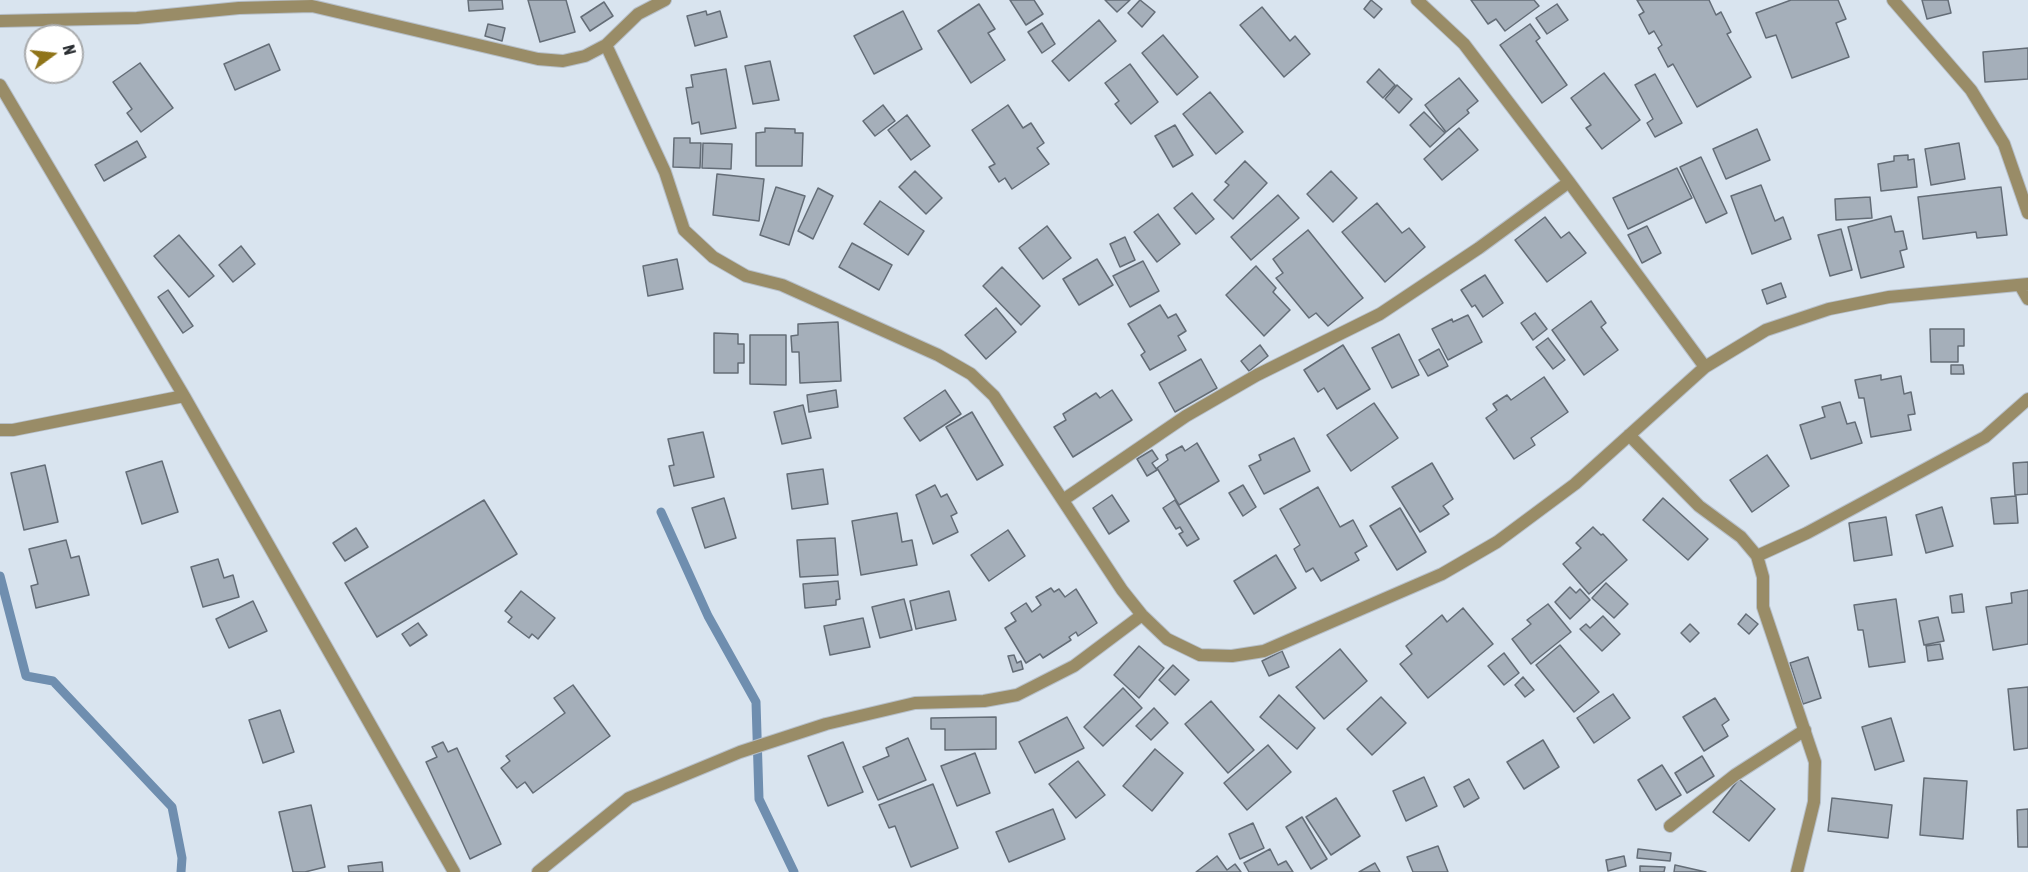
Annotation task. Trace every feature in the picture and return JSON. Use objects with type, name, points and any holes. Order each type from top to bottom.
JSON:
[{"type":"street","points":[[636,0],[638,14]]},
{"type":"street","points":[[0,21],[136,18],[239,8],[312,6],[538,59],[563,61],[585,56],[606,45],[638,14],[665,0]]},
{"type":"street","points":[[1417,0],[1464,44],[1705,367]]},
{"type":"street","points":[[1893,0],[1971,90],[2004,144],[2028,213]]},
{"type":"street","points":[[606,45],[664,172],[684,230],[714,257],[746,276],[782,285],[938,355],[971,374],[994,396],[1122,590],[1142,615],[1167,639],[1200,655],[1232,657],[1264,651],[1442,574],[1497,542],[1575,484],[1705,367],[1766,330],[1829,309],[1889,297],[2024,285],[2028,298]]},
{"type":"street","points":[[0,85],[184,396],[454,872]]},
{"type":"street","points":[[1063,500],[1186,416],[1257,375],[1380,314],[1479,248],[1569,182]]},
{"type":"street","points":[[0,430],[13,430],[184,396]]},
{"type":"street","points":[[1757,556],[1807,533],[1985,438],[2028,399]]},
{"type":"street","points":[[1629,435],[1699,506],[1741,537],[1757,556],[1763,577],[1763,607],[1815,762],[1814,802],[1797,872]]},
{"type":"street","points":[[538,872],[629,798],[740,752],[826,724],[915,703],[984,701],[1017,695],[1074,666],[1142,615]]},
{"type":"street","points":[[1670,826],[1735,775],[1805,730]]},
{"type":"building","points":[[468,0],[502,0],[503,9],[469,11]]},
{"type":"building","points":[[528,0],[566,0],[575,32],[540,42]]},
{"type":"building","points":[[1010,0],[1034,0],[1043,14],[1026,25]]},
{"type":"building","points":[[1105,0],[1130,0],[1117,12]]},
{"type":"building","points":[[1140,0],[1155,12],[1142,27],[1128,13]]},
{"type":"building","points":[[1371,0],[1382,9],[1374,18],[1364,9]]},
{"type":"building","points":[[1471,0],[1534,0],[1539,6],[1505,31],[1496,19],[1488,24]]},
{"type":"building","points":[[1637,0],[1709,0],[1716,15],[1721,12],[1731,32],[1727,34],[1751,77],[1697,107],[1673,64],[1668,67],[1658,48],[1662,45],[1654,31],[1649,34],[1639,15],[1644,12]]},
{"type":"building","points":[[1791,0],[1838,0],[1846,19],[1836,23],[1849,57],[1792,78],[1776,35],[1766,38],[1756,13]]},
{"type":"building","points":[[1922,0],[1948,0],[1951,13],[1927,19]]},
{"type":"building","points":[[604,2],[613,16],[590,31],[581,17]]},
{"type":"building","points":[[979,4],[995,29],[988,33],[1005,60],[971,83],[938,31]]},
{"type":"building","points":[[1557,4],[1568,20],[1547,34],[1536,18]]},
{"type":"building","points":[[1262,7],[1290,41],[1295,36],[1310,54],[1284,77],[1240,25]]},
{"type":"building","points":[[706,11],[707,15],[720,11],[727,37],[695,46],[687,16]]},
{"type":"building","points":[[903,11],[922,49],[874,74],[854,36]]},
{"type":"building","points":[[1099,20],[1116,41],[1069,81],[1052,61]]},
{"type":"building","points":[[1042,23],[1055,44],[1042,53],[1028,32]]},
{"type":"building","points":[[488,24],[505,28],[502,41],[485,36]]},
{"type":"building","points":[[1530,24],[1540,38],[1536,41],[1567,85],[1542,103],[1500,45]]},
{"type":"building","points":[[1163,35],[1198,77],[1177,95],[1142,53]]},
{"type":"building","points":[[269,44],[280,70],[235,90],[224,64]]},
{"type":"building","points":[[2028,48],[2028,79],[1985,82],[1983,52]]},
{"type":"building","points":[[770,61],[779,100],[753,104],[745,66]]},
{"type":"building","points":[[140,63],[173,108],[141,132],[127,113],[132,109],[113,82]]},
{"type":"building","points":[[1130,64],[1158,102],[1131,124],[1115,104],[1119,101],[1105,83]]},
{"type":"building","points":[[726,69],[736,128],[701,134],[699,122],[692,124],[686,88],[693,87],[691,75]]},
{"type":"building","points":[[1379,69],[1395,85],[1383,98],[1367,82]]},
{"type":"building","points":[[1604,73],[1640,120],[1602,149],[1586,128],[1591,125],[1571,98]]},
{"type":"building","points":[[1655,74],[1682,123],[1655,137],[1647,123],[1653,119],[1635,85]]},
{"type":"building","points":[[1459,78],[1478,101],[1467,110],[1469,113],[1446,132],[1425,105]]},
{"type":"building","points":[[1397,85],[1412,99],[1399,113],[1385,99]]},
{"type":"building","points":[[1210,92],[1243,132],[1216,154],[1183,114]]},
{"type":"building","points":[[883,105],[895,121],[875,136],[863,121]]},
{"type":"building","points":[[1008,105],[1023,128],[1031,123],[1044,143],[1037,148],[1049,164],[1012,189],[1005,178],[999,182],[989,167],[995,164],[972,130]]},
{"type":"building","points":[[1424,112],[1445,133],[1430,147],[1410,125]]},
{"type":"building","points":[[907,115],[930,146],[911,160],[888,130]]},
{"type":"building","points":[[1175,125],[1193,155],[1173,167],[1155,136]]},
{"type":"building","points":[[765,128],[795,129],[795,133],[803,133],[802,166],[756,166],[756,133],[765,132]]},
{"type":"building","points":[[1459,128],[1478,150],[1442,180],[1424,159]]},
{"type":"building","points":[[1757,129],[1770,160],[1726,179],[1713,149]]},
{"type":"building","points":[[674,138],[690,138],[690,143],[701,143],[700,168],[673,167]]},
{"type":"building","points":[[137,141],[146,157],[104,181],[95,165]]},
{"type":"building","points":[[703,143],[732,144],[731,169],[702,168]]},
{"type":"building","points":[[1959,143],[1965,179],[1931,185],[1925,149]]},
{"type":"building","points":[[1908,155],[1908,160],[1914,159],[1917,187],[1881,191],[1878,164],[1894,161],[1894,156]]},
{"type":"building","points":[[1701,157],[1727,213],[1706,223],[1680,167]]},
{"type":"building","points":[[1245,161],[1267,183],[1233,219],[1214,200],[1229,185],[1225,182]]},
{"type":"building","points":[[1677,168],[1692,198],[1628,229],[1613,198]]},
{"type":"building","points":[[915,171],[942,198],[926,214],[899,187]]},
{"type":"building","points":[[1331,171],[1357,198],[1333,222],[1307,194]]},
{"type":"building","points":[[717,174],[764,179],[759,221],[713,215]]},
{"type":"building","points":[[1761,185],[1775,221],[1783,217],[1791,239],[1752,254],[1731,196]]},
{"type":"building","points":[[776,187],[805,196],[789,245],[760,235]]},
{"type":"building","points":[[2001,187],[2007,235],[1977,238],[1976,232],[1923,239],[1918,197]]},
{"type":"building","points":[[818,188],[833,196],[813,239],[798,231]]},
{"type":"building","points":[[1192,193],[1214,219],[1196,234],[1174,208]]},
{"type":"building","points":[[1278,195],[1299,218],[1251,260],[1231,237]]},
{"type":"building","points":[[1870,197],[1872,218],[1836,220],[1835,199]]},
{"type":"building","points":[[880,201],[924,231],[908,255],[864,224]]},
{"type":"building","points":[[1377,203],[1402,233],[1409,228],[1425,247],[1385,282],[1342,232]]},
{"type":"building","points":[[1158,214],[1180,244],[1157,262],[1134,232]]},
{"type":"building","points":[[1891,216],[1895,232],[1903,231],[1907,249],[1900,251],[1904,267],[1861,278],[1848,227]]},
{"type":"building","points":[[1545,217],[1561,238],[1569,232],[1586,253],[1547,282],[1515,240]]},
{"type":"building","points":[[1047,226],[1071,258],[1043,279],[1019,248]]},
{"type":"building","points":[[1647,226],[1661,253],[1642,263],[1628,235]]},
{"type":"building","points":[[1841,229],[1852,270],[1830,276],[1818,235]]},
{"type":"building","points":[[1308,230],[1363,298],[1328,326],[1316,313],[1309,318],[1276,278],[1283,273],[1273,259]]},
{"type":"building","points":[[179,235],[214,276],[189,297],[154,256]]},
{"type":"building","points":[[1125,237],[1135,260],[1120,267],[1110,244]]},
{"type":"building","points":[[852,243],[892,265],[879,290],[839,267]]},
{"type":"building","points":[[241,246],[255,264],[233,282],[219,265]]},
{"type":"building","points":[[677,259],[683,289],[648,296],[643,266]]},
{"type":"building","points":[[1097,259],[1113,285],[1079,305],[1063,279]]},
{"type":"building","points":[[1143,261],[1159,291],[1130,307],[1113,276]]},
{"type":"building","points":[[1256,266],[1276,288],[1273,292],[1290,310],[1264,336],[1226,295]]},
{"type":"building","points":[[1002,267],[1040,306],[1021,325],[983,286]]},
{"type":"building","points":[[1485,275],[1503,303],[1483,317],[1475,305],[1472,307],[1461,290]]},
{"type":"building","points":[[1781,283],[1786,297],[1767,304],[1762,290]]},
{"type":"building","points":[[168,290],[193,326],[183,333],[158,297]]},
{"type":"building","points":[[1591,301],[1606,323],[1601,327],[1618,350],[1584,375],[1552,330]]},
{"type":"building","points":[[1160,305],[1168,318],[1176,314],[1186,331],[1178,336],[1186,350],[1150,370],[1141,355],[1145,352],[1128,324]]},
{"type":"building","points":[[996,308],[1016,332],[986,359],[965,335]]},
{"type":"building","points":[[1535,313],[1547,329],[1533,340],[1521,323]]},
{"type":"building","points":[[1468,315],[1482,342],[1448,360],[1432,329],[1452,319],[1453,322]]},
{"type":"building","points":[[838,322],[841,381],[800,383],[799,352],[792,352],[791,336],[798,335],[798,324]]},
{"type":"building","points":[[1930,329],[1964,329],[1964,346],[1958,346],[1958,362],[1931,362]]},
{"type":"building","points":[[714,333],[738,334],[738,344],[744,344],[744,363],[738,363],[738,373],[714,373]]},
{"type":"building","points":[[1399,334],[1419,375],[1392,388],[1372,348]]},
{"type":"building","points":[[750,335],[786,335],[786,385],[750,384]]},
{"type":"building","points":[[1548,338],[1565,360],[1553,369],[1536,347]]},
{"type":"building","points":[[1260,345],[1268,356],[1249,371],[1241,361]]},
{"type":"building","points":[[1343,345],[1370,389],[1337,409],[1324,388],[1318,392],[1304,370]]},
{"type":"building","points":[[1439,349],[1448,366],[1428,376],[1419,360]]},
{"type":"building","points":[[1201,359],[1217,388],[1175,412],[1159,383]]},
{"type":"building","points":[[1951,365],[1963,365],[1964,374],[1951,374]]},
{"type":"building","points":[[1881,375],[1881,380],[1901,376],[1904,394],[1911,392],[1915,414],[1908,415],[1911,430],[1871,437],[1864,398],[1859,398],[1855,380]]},
{"type":"building","points":[[1544,377],[1568,412],[1531,438],[1535,445],[1514,459],[1486,418],[1497,410],[1493,404],[1507,395],[1511,400]]},
{"type":"building","points":[[836,390],[838,407],[809,412],[807,395]]},
{"type":"building","points":[[945,390],[961,414],[920,441],[904,418]]},
{"type":"building","points":[[1112,390],[1132,420],[1073,457],[1054,427],[1066,420],[1063,414],[1096,393],[1100,398]]},
{"type":"building","points":[[1840,402],[1847,424],[1855,422],[1862,443],[1811,459],[1800,425],[1825,417],[1822,407]]},
{"type":"building","points":[[1374,403],[1398,438],[1351,471],[1327,435]]},
{"type":"building","points":[[803,405],[811,438],[782,444],[774,412]]},
{"type":"building","points":[[972,412],[1003,465],[977,480],[946,427]]},
{"type":"building","points":[[703,432],[714,477],[674,486],[669,466],[674,465],[668,439]]},
{"type":"building","points":[[1294,438],[1310,471],[1264,494],[1249,466],[1261,460],[1259,455]]},
{"type":"building","points":[[1197,443],[1219,481],[1179,505],[1157,468],[1168,460],[1166,455],[1182,446],[1185,451]]},
{"type":"building","points":[[1152,450],[1158,459],[1152,463],[1157,470],[1147,476],[1137,459]]},
{"type":"building","points":[[1767,455],[1789,486],[1752,512],[1730,480]]},
{"type":"building","points":[[162,461],[178,512],[142,524],[126,472]]},
{"type":"building","points":[[2028,462],[2028,494],[2015,495],[2013,463]]},
{"type":"building","points":[[1432,463],[1453,499],[1443,506],[1449,514],[1420,532],[1392,487]]},
{"type":"building","points":[[45,465],[58,522],[24,530],[11,473]]},
{"type":"building","points":[[823,469],[828,504],[792,509],[787,474]]},
{"type":"building","points":[[935,485],[941,497],[947,494],[957,513],[951,516],[958,532],[933,544],[916,495]]},
{"type":"building","points":[[1243,485],[1256,507],[1243,516],[1229,493]]},
{"type":"building","points":[[1318,487],[1340,527],[1353,520],[1367,546],[1355,553],[1359,560],[1321,581],[1313,568],[1306,572],[1294,549],[1300,545],[1280,509]]},
{"type":"building","points":[[1112,495],[1129,521],[1109,534],[1093,508]]},
{"type":"building","points":[[2016,496],[2018,523],[1994,524],[1991,498]]},
{"type":"building","points":[[724,498],[736,538],[705,548],[692,508]]},
{"type":"building","points":[[1663,498],[1708,539],[1688,560],[1643,520]]},
{"type":"building","points":[[484,500],[517,554],[377,637],[345,583]]},
{"type":"building","points":[[1175,500],[1199,539],[1187,546],[1179,534],[1183,532],[1180,527],[1176,529],[1163,508]]},
{"type":"building","points":[[1942,507],[1953,546],[1926,553],[1916,515]]},
{"type":"building","points":[[1400,508],[1426,552],[1397,570],[1370,526]]},
{"type":"building","points":[[897,513],[902,542],[912,540],[917,565],[861,575],[852,521]]},
{"type":"building","points":[[1886,517],[1892,555],[1854,561],[1849,523]]},
{"type":"building","points":[[1593,527],[1601,535],[1603,534],[1627,560],[1589,594],[1563,564],[1581,548],[1576,543]]},
{"type":"building","points":[[356,528],[368,547],[345,561],[333,543]]},
{"type":"building","points":[[1008,530],[1025,556],[989,581],[971,555]]},
{"type":"building","points":[[835,538],[838,575],[800,577],[797,540]]},
{"type":"building","points":[[66,540],[71,558],[79,556],[89,595],[36,608],[31,586],[38,584],[29,549]]},
{"type":"building","points":[[1276,555],[1296,588],[1254,614],[1234,581]]},
{"type":"building","points":[[218,559],[224,578],[233,575],[239,597],[203,607],[191,567]]},
{"type":"building","points":[[838,581],[840,599],[836,600],[836,605],[805,608],[803,584]]},
{"type":"building","points":[[1606,583],[1628,604],[1614,618],[1592,598]]},
{"type":"building","points":[[1570,587],[1576,593],[1580,589],[1590,600],[1570,619],[1555,602]]},
{"type":"building","points":[[1051,588],[1054,592],[1059,589],[1065,597],[1076,589],[1097,623],[1078,636],[1076,632],[1069,637],[1071,640],[1043,658],[1040,654],[1026,663],[1005,628],[1016,621],[1011,613],[1026,603],[1032,612],[1041,605],[1036,597]]},
{"type":"building","points":[[2028,590],[2028,644],[1993,650],[1986,607],[2012,603],[2011,593]]},
{"type":"building","points":[[521,591],[555,618],[538,639],[532,634],[529,638],[508,622],[512,617],[505,611]]},
{"type":"building","points":[[949,591],[956,620],[916,629],[910,601]]},
{"type":"building","points":[[1962,594],[1964,612],[1952,613],[1950,596]]},
{"type":"building","points":[[904,599],[912,630],[880,638],[872,607]]},
{"type":"building","points":[[1896,599],[1905,662],[1869,667],[1863,630],[1858,630],[1854,605]]},
{"type":"building","points":[[253,601],[267,631],[229,648],[216,619]]},
{"type":"building","points":[[1548,604],[1571,632],[1531,664],[1512,639],[1531,624],[1527,620]]},
{"type":"building","points":[[1463,608],[1493,644],[1428,698],[1400,664],[1412,654],[1406,646],[1442,615],[1447,622]]},
{"type":"building","points":[[1746,614],[1758,624],[1749,634],[1738,624]]},
{"type":"building","points":[[1603,616],[1620,634],[1602,651],[1580,629],[1586,624],[1590,628]]},
{"type":"building","points":[[1938,617],[1944,641],[1924,645],[1919,621]]},
{"type":"building","points":[[863,618],[870,647],[830,655],[824,626]]},
{"type":"building","points":[[418,623],[427,635],[410,646],[402,634]]},
{"type":"building","points":[[1690,624],[1699,633],[1690,642],[1681,633]]},
{"type":"building","points":[[1940,644],[1943,659],[1928,661],[1926,646]]},
{"type":"building","points":[[1560,645],[1599,692],[1574,712],[1536,665]]},
{"type":"building","points":[[1139,646],[1164,668],[1139,698],[1114,675]]},
{"type":"building","points":[[1340,649],[1367,681],[1324,719],[1296,687]]},
{"type":"building","points":[[1282,651],[1289,667],[1269,676],[1262,661]]},
{"type":"building","points":[[1504,653],[1519,673],[1504,685],[1488,666]]},
{"type":"building","points":[[1014,655],[1017,663],[1021,661],[1023,669],[1013,672],[1008,656]]},
{"type":"building","points":[[1808,657],[1821,698],[1803,704],[1790,663]]},
{"type":"building","points":[[1173,665],[1189,680],[1175,695],[1159,680]]},
{"type":"building","points":[[1523,677],[1534,690],[1525,697],[1515,685]]},
{"type":"building","points":[[573,685],[610,736],[533,793],[525,782],[517,788],[501,768],[510,761],[506,756],[565,713],[554,698]]},
{"type":"building","points":[[2028,687],[2028,748],[2014,750],[2008,689]]},
{"type":"building","points":[[1123,688],[1142,708],[1103,746],[1084,727]]},
{"type":"building","points":[[1613,694],[1630,718],[1594,743],[1577,718]]},
{"type":"building","points":[[1279,695],[1315,728],[1297,749],[1260,717]]},
{"type":"building","points":[[1381,697],[1406,723],[1372,755],[1347,729]]},
{"type":"building","points":[[1715,698],[1729,720],[1722,725],[1728,736],[1704,751],[1683,717]]},
{"type":"building","points":[[1211,701],[1254,750],[1228,773],[1185,724]]},
{"type":"building","points":[[1154,708],[1168,723],[1151,740],[1136,726]]},
{"type":"building","points":[[280,710],[294,752],[263,763],[249,720]]},
{"type":"building","points":[[996,717],[996,749],[945,750],[945,729],[931,729],[931,718]]},
{"type":"building","points":[[1067,717],[1084,748],[1035,773],[1019,742]]},
{"type":"building","points":[[1891,718],[1904,761],[1875,770],[1862,727]]},
{"type":"building","points":[[908,738],[926,780],[878,800],[863,767],[889,756],[886,748]]},
{"type":"building","points":[[1543,740],[1559,767],[1524,789],[1507,762]]},
{"type":"building","points":[[443,742],[448,752],[457,748],[501,844],[470,859],[426,762],[437,757],[432,747]]},
{"type":"building","points":[[843,742],[863,792],[828,806],[808,756]]},
{"type":"building","points":[[1268,745],[1291,772],[1247,810],[1224,783]]},
{"type":"building","points":[[1155,749],[1183,773],[1152,811],[1123,786]]},
{"type":"building","points":[[975,753],[990,793],[957,806],[941,766]]},
{"type":"building","points":[[1702,756],[1714,776],[1687,793],[1675,773]]},
{"type":"building","points":[[1078,761],[1105,795],[1076,818],[1049,784]]},
{"type":"building","points":[[1662,765],[1681,795],[1656,810],[1638,780]]},
{"type":"building","points":[[1424,777],[1437,806],[1406,821],[1393,791]]},
{"type":"building","points":[[1924,778],[1967,781],[1963,839],[1920,835]]},
{"type":"building","points":[[1469,779],[1479,798],[1464,807],[1454,787]]},
{"type":"building","points":[[1739,779],[1775,809],[1749,841],[1713,812]]},
{"type":"building","points":[[933,784],[958,848],[911,867],[895,826],[889,828],[879,805]]},
{"type":"building","points":[[1336,798],[1360,836],[1331,855],[1306,817]]},
{"type":"building","points":[[1832,798],[1892,805],[1888,838],[1828,831]]},
{"type":"building","points":[[311,805],[325,867],[305,872],[293,872],[279,812]]},
{"type":"building","points":[[1053,809],[1065,839],[1009,862],[996,832]]},
{"type":"building","points":[[2028,809],[2028,847],[2018,847],[2017,810]]},
{"type":"building","points":[[1302,817],[1327,859],[1311,869],[1286,827]]},
{"type":"building","points":[[1253,823],[1264,848],[1240,859],[1229,834]]},
{"type":"building","points":[[1438,846],[1448,872],[1413,872],[1407,857]]},
{"type":"building","points":[[1270,849],[1278,865],[1286,861],[1293,872],[1249,872],[1244,863]]},
{"type":"building","points":[[1638,849],[1671,853],[1670,861],[1637,858]]},
{"type":"building","points":[[1217,856],[1227,870],[1235,864],[1241,872],[1196,872]]},
{"type":"building","points":[[1624,856],[1626,866],[1608,871],[1606,860]]},
{"type":"building","points":[[382,862],[383,872],[349,872],[348,866]]},
{"type":"building","points":[[1375,863],[1380,872],[1359,872]]},
{"type":"building","points":[[1675,865],[1706,872],[1674,872]]},
{"type":"building","points":[[1640,866],[1665,867],[1664,872],[1640,872]]},
{"type":"waterway","points":[[661,512],[708,616],[756,702],[759,799],[794,872]]},
{"type":"waterway","points":[[0,576],[26,676],[53,681],[172,807],[182,858],[181,872]]}]
